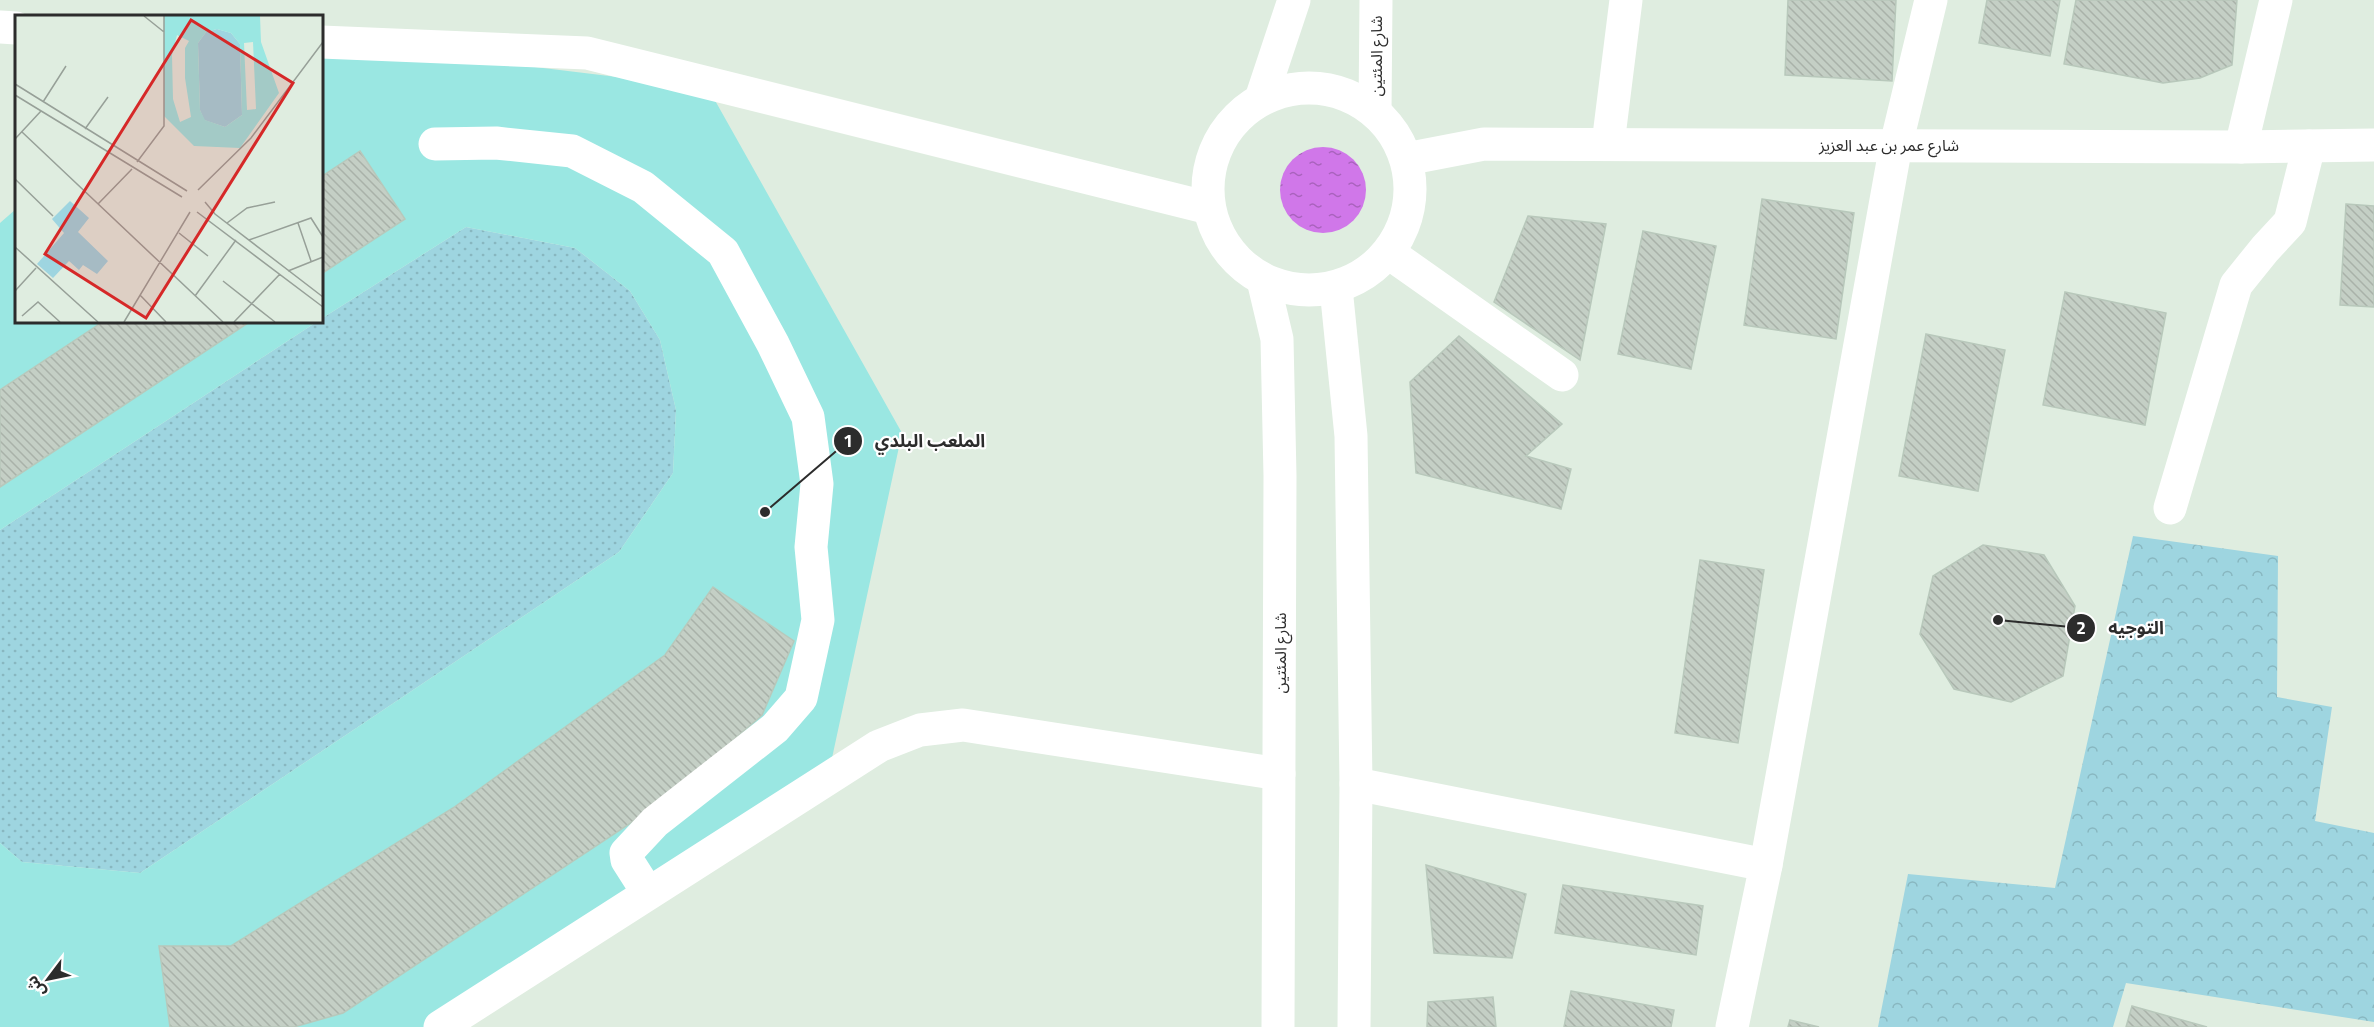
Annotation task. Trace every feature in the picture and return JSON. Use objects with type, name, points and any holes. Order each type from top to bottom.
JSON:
[{"type":"street","points":[[1261,99],[1294,0]]},
{"type":"street","name":"شارع المئتين","points":[[1375,112],[1376,0]]},
{"type":"street","points":[[1608,144],[1626,0]]},
{"type":"street","points":[[1732,1027],[1766,865],[1896,145],[1931,0]]},
{"type":"street","points":[[2241,147],[2276,0]]},
{"type":"street","points":[[0,27],[15,28]]},
{"type":"street","points":[[322,42],[587,53],[1209,208]]},
{"type":"street","points":[[1308,87],[1332,90],[1355,98],[1375,112],[1394,133],[1406,159],[1411,192],[1405,224],[1389,253],[1365,274],[1335,288],[1311,291],[1286,288],[1263,280],[1238,262],[1219,238],[1209,208],[1208,176],[1217,145],[1236,118],[1261,99],[1284,90],[1308,87]]},
{"type":"street","points":[[435,144],[496,142],[572,151],[643,187],[723,252],[773,344],[808,417],[817,484],[811,547],[818,620],[801,698],[775,728],[655,822],[632,844],[626,853],[627,860],[648,893]]},
{"type":"street","name":"شارع عمر بن عبد العزيز","points":[[1406,159],[1484,144],[2241,147],[2374,145]]},
{"type":"street","points":[[2170,508],[2236,285],[2290,222],[2309,146]]},
{"type":"street","points":[[1389,253],[1563,375]]},
{"type":"street","name":"شارع المئتين","points":[[1263,280],[1277,339],[1280,476],[1278,1027]]},
{"type":"street","points":[[1335,288],[1351,436],[1356,784],[1354,1027]]},
{"type":"street","points":[[440,1027],[879,746],[920,730],[963,725],[1279,774]]},
{"type":"street","points":[[1356,784],[1766,865]]},
{"type":"green space","points":[[466,227],[575,248],[630,291],[660,340],[676,410],[673,473],[619,552],[140,873],[22,862],[0,843],[0,530],[316,322],[322,322],[322,318]]},
{"type":"green space","points":[[2133,536],[2278,556],[2277,697],[2332,707],[2315,821],[2374,833],[2374,1022],[2126,983],[2113,1027],[1878,1027],[1908,874],[2055,888]]},
{"type":"shaded area","points":[[322,47],[377,48],[708,88],[902,433],[826,786],[443,1027],[294,1027],[343,1013],[661,803],[762,715],[794,641],[713,588],[665,655],[453,808],[231,946],[159,946],[170,1027],[0,1027],[0,843],[22,862],[140,873],[619,552],[673,473],[676,410],[660,340],[630,291],[575,248],[466,227],[322,318],[322,273],[404,219],[322,178]]},
{"type":"shaded area","points":[[15,210],[15,322],[102,322],[0,390],[0,223]]},
{"type":"shaded area","points":[[249,322],[316,322],[0,530],[0,487]]},
{"type":"water","points":[[1323,147],[1347,154],[1359,166],[1366,190],[1359,214],[1347,226],[1323,233],[1299,226],[1287,214],[1280,190],[1287,166],[1299,154]]},
{"type":"building","points":[[1788,0],[1896,0],[1892,81],[1785,75]]},
{"type":"building","points":[[1987,0],[2060,0],[2050,56],[1979,43]]},
{"type":"building","points":[[2076,0],[2237,0],[2232,65],[2200,78],[2163,83],[2064,64]]},
{"type":"building","points":[[360,151],[405,219],[322,273],[322,176]]},
{"type":"building","points":[[1762,199],[1854,213],[1836,339],[1744,325]]},
{"type":"building","points":[[2346,204],[2374,206],[2374,307],[2340,305]]},
{"type":"building","points":[[1528,216],[1606,224],[1580,360],[1494,302]]},
{"type":"building","points":[[1643,231],[1716,246],[1691,369],[1618,354]]},
{"type":"building","points":[[2065,292],[2166,313],[2145,425],[2043,405]]},
{"type":"building","points":[[102,322],[249,322],[0,487],[0,390]]},
{"type":"building","points":[[1926,334],[2005,350],[1978,491],[1899,476]]},
{"type":"building","points":[[1459,336],[1562,424],[1526,456],[1571,469],[1561,509],[1416,473],[1410,382]]},
{"type":"building","points":[[1983,545],[2044,555],[2075,606],[2063,676],[2011,702],[1954,689],[1920,634],[1933,576]]},
{"type":"building","points":[[1700,560],[1764,570],[1738,743],[1675,733]]},
{"type":"building","points":[[713,587],[794,641],[762,715],[661,803],[343,1013],[294,1027],[170,1027],[159,946],[231,946],[453,808],[665,655]]},
{"type":"building","points":[[1426,865],[1526,894],[1512,958],[1434,953]]},
{"type":"building","points":[[1563,885],[1703,906],[1696,955],[1555,933]]},
{"type":"building","points":[[1571,991],[1674,1010],[1671,1027],[1564,1027]]},
{"type":"building","points":[[1493,997],[1496,1027],[1427,1027],[1428,1002]]},
{"type":"building","points":[[2132,1006],[2207,1027],[2126,1027]]},
{"type":"building","points":[[1790,1020],[1819,1027],[1788,1027]]},
{"type":"place","name":"الملعب البلدي","points":[[765,512]]},
{"type":"place","name":"التوجيه","points":[[1998,620]]}]
